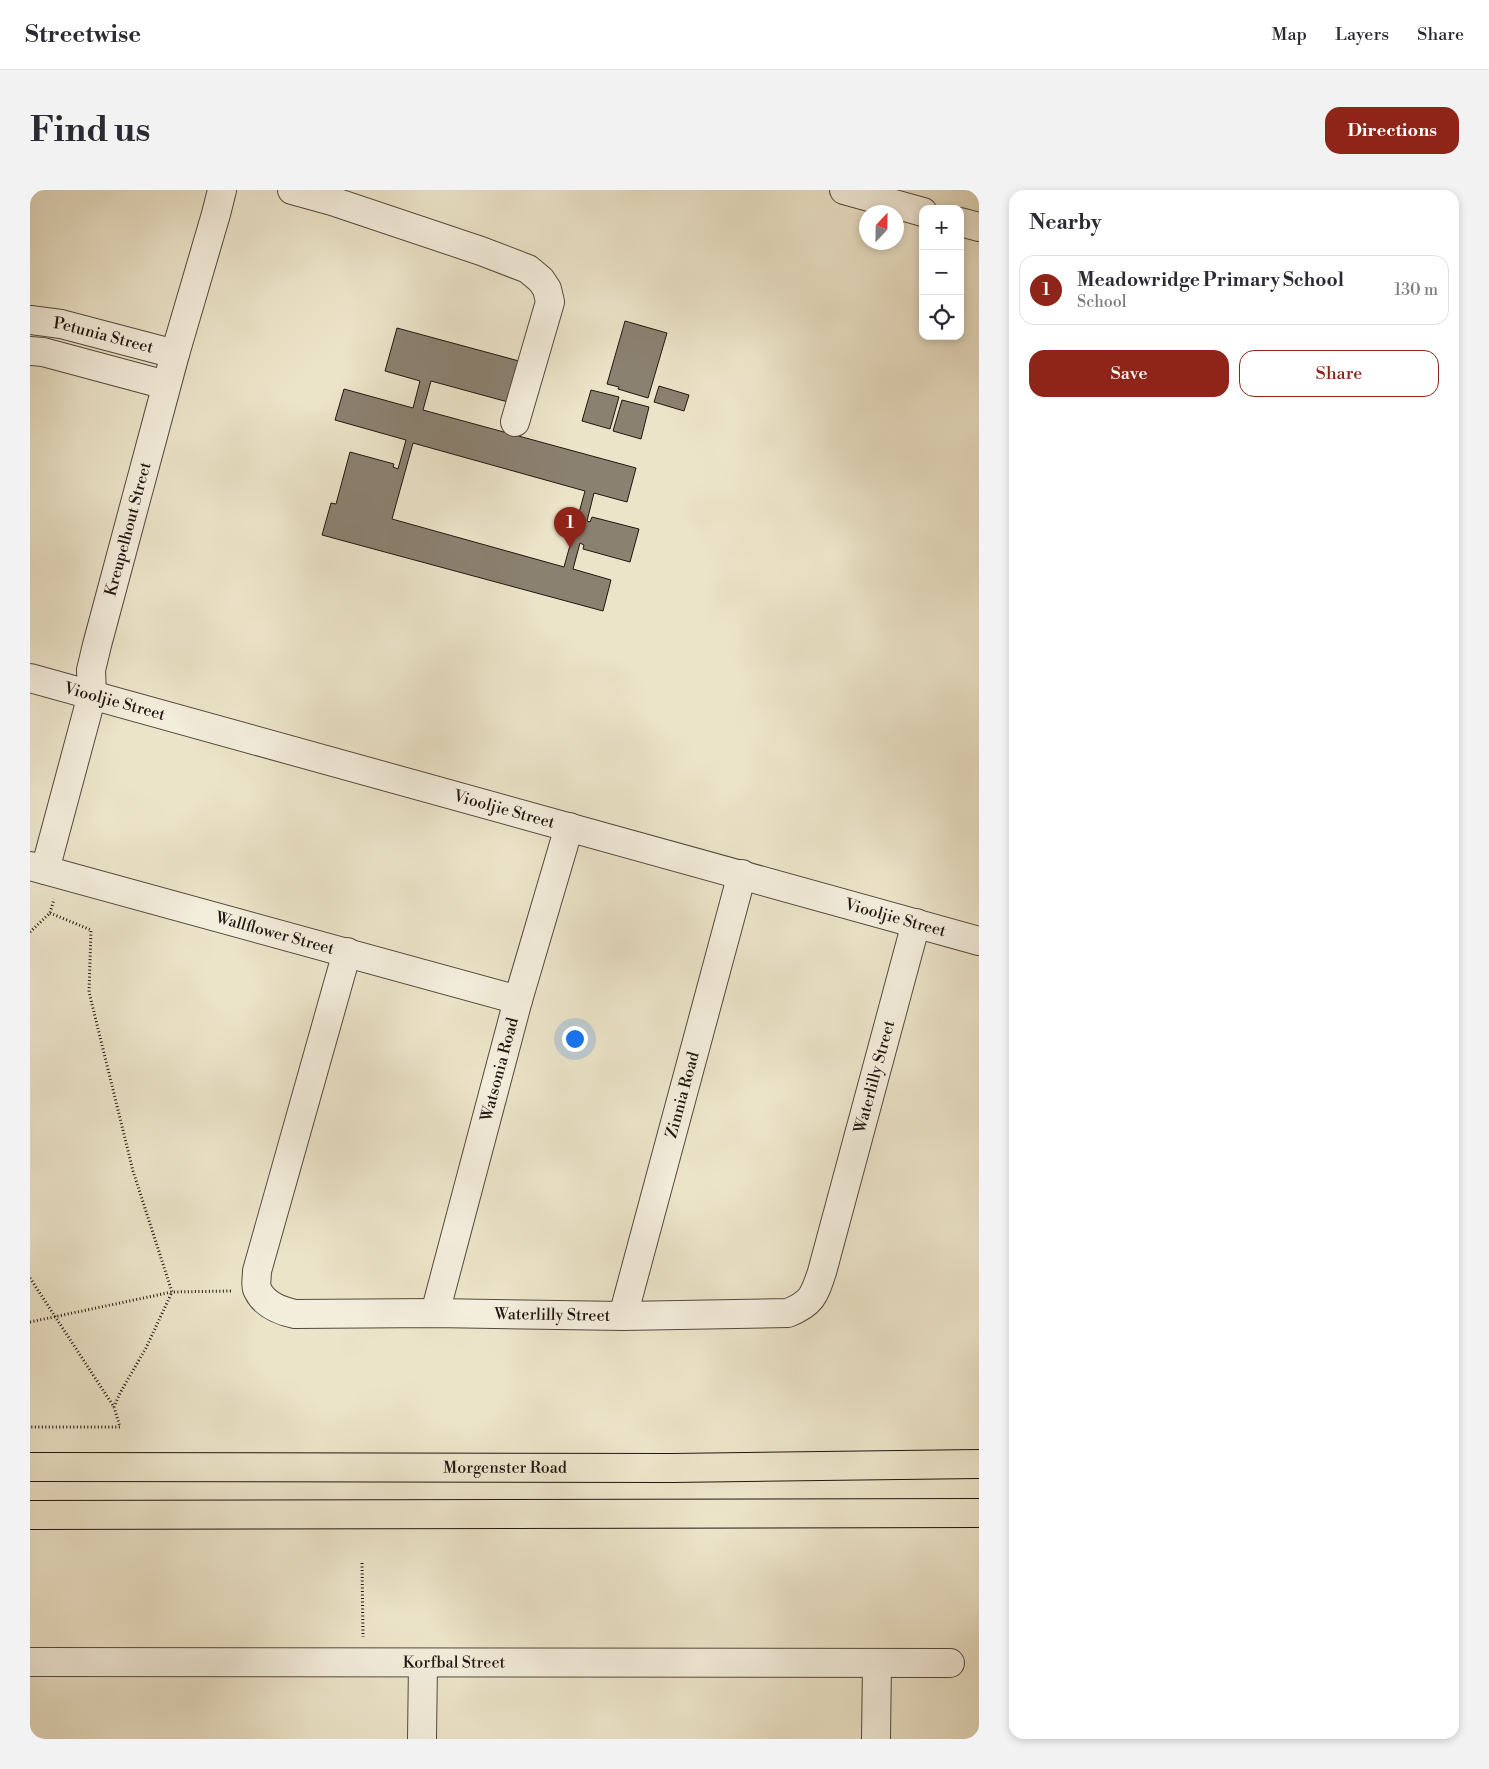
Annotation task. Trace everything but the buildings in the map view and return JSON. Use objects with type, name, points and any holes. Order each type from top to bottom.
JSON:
[{"type":"main road","name":"Morgenster Road","points":[[30,1467],[672,1468],[979,1464]]},
{"type":"main road","points":[[30,1515],[979,1513]]},
{"type":"street","name":"Kreupelhout Street","points":[[37,868],[92,695],[91,670],[97,645],[166,385],[222,190]]},
{"type":"street","points":[[292,190],[332,201],[481,251],[528,269],[541,280],[547,289],[550,302],[515,422]]},
{"type":"street","points":[[844,190],[919,211]]},
{"type":"street","points":[[964,223],[979,227]]},
{"type":"street","name":"Petunia Street","points":[[30,320],[61,324],[175,354]]},
{"type":"street","name":"Petunia Street","points":[[30,351],[43,352],[166,385]]},
{"type":"street","name":"Viooljie Street","points":[[30,678],[979,940]]},
{"type":"street","name":"Watsonia Road","points":[[435,1314],[518,1000],[569,827]]},
{"type":"street","name":"Wallflower Street","points":[[37,868],[518,1000]]},
{"type":"street","name":"Zinnia Road","points":[[623,1316],[742,874]]},
{"type":"street","name":"Waterlilly Street","points":[[257,1290],[266,1301],[280,1311],[295,1314],[623,1316],[788,1313],[804,1306],[815,1293],[916,923]]},
{"type":"street","points":[[257,1290],[257,1271],[347,952]]},
{"type":"street","name":"Korfbal Street","points":[[30,1662],[950,1664]]},
{"type":"street","points":[[422,1739],[423,1663]]},
{"type":"street","points":[[876,1739],[877,1663]]},
{"type":"path","points":[[30,932],[50,913],[91,930],[89,992],[133,1171],[172,1292],[146,1348],[114,1407]]},
{"type":"path","points":[[30,1278],[114,1407],[120,1427],[30,1427]]},
{"type":"path","points":[[30,1322],[172,1292],[257,1290]]},
{"type":"path","points":[[362,1563],[363,1640]]},
{"type":"place","name":"Meadowridge Primary School","points":[[570,548]]}]
